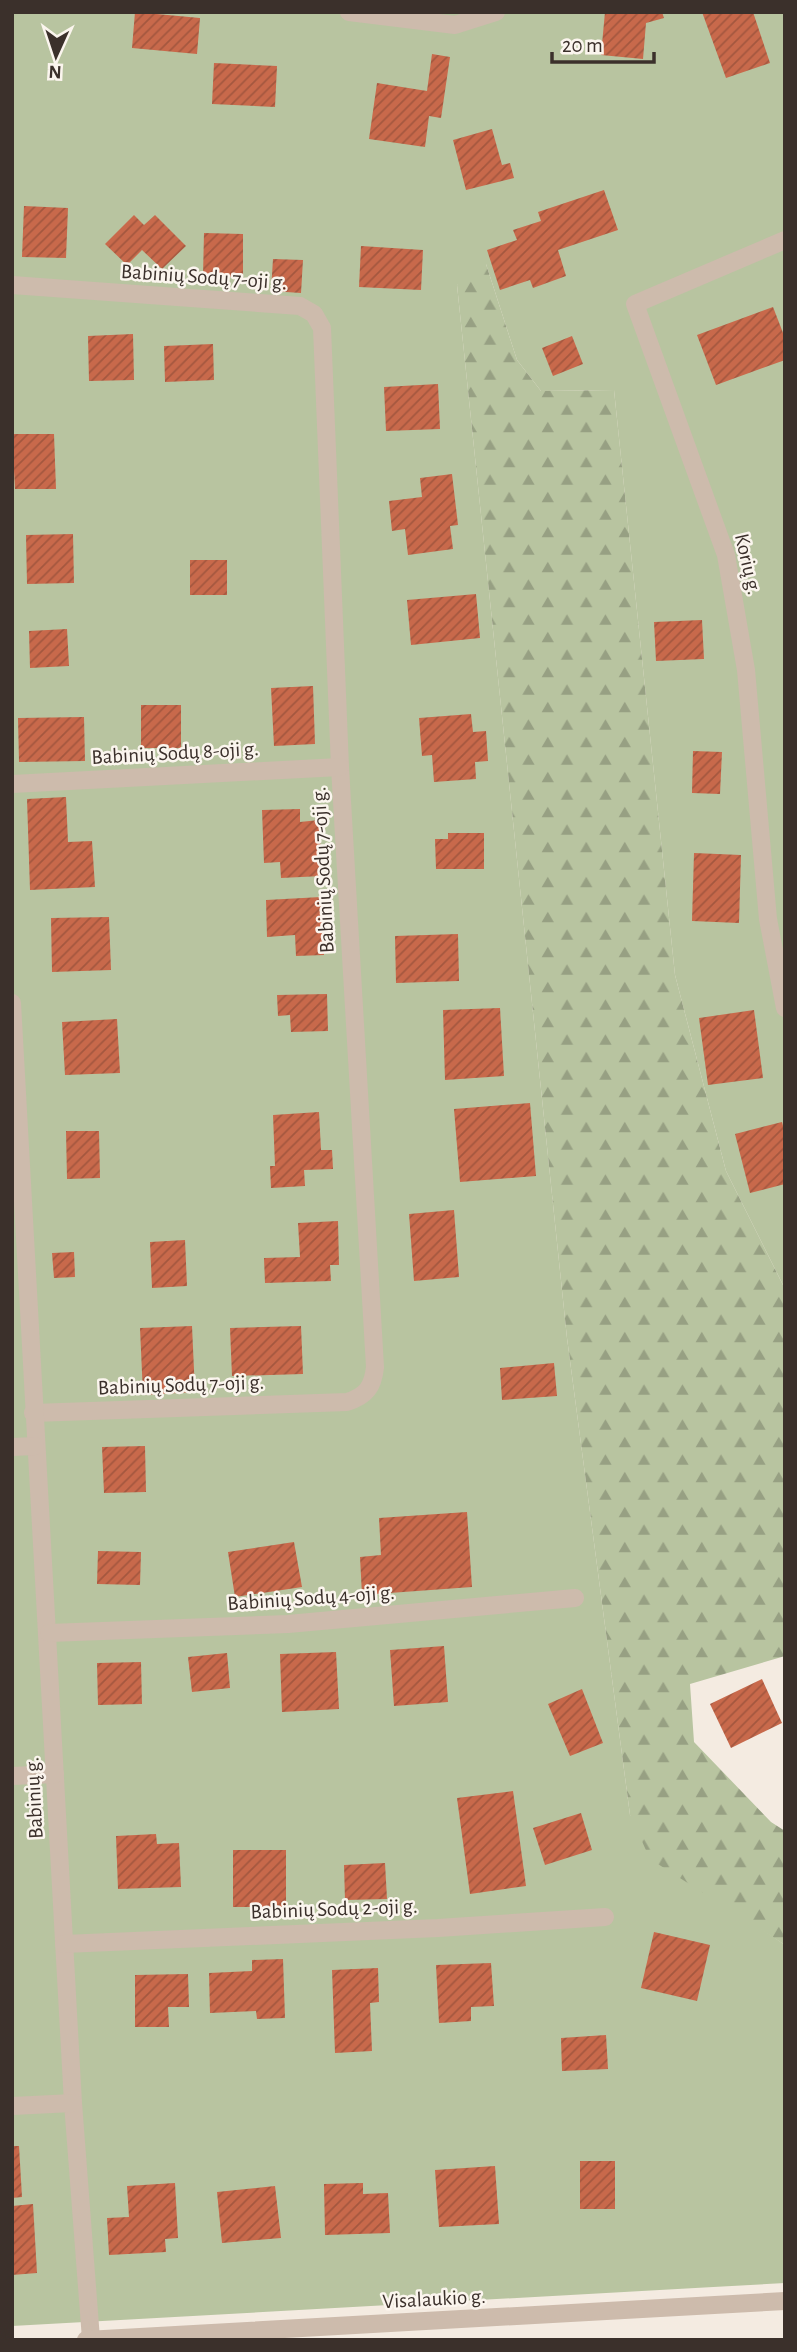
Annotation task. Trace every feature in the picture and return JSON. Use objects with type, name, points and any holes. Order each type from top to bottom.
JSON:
[{"type":"street","points":[[349,12],[455,25],[496,12]]},
{"type":"street","name":"Korių g.","points":[[785,240],[635,304],[726,555],[746,670],[768,919],[785,1008]]},
{"type":"street","name":"Babinių Sodų 7-oji g.","points":[[12,285],[300,306],[314,314],[322,328],[340,767],[374,1381],[359,1398],[347,1402],[33,1413]]},
{"type":"street","name":"Babinių Sodų 8-oji g.","points":[[12,784],[340,767]]},
{"type":"street","name":"Babinių g.","points":[[12,1003],[15,1117],[49,1633],[73,2103],[91,2339]]},
{"type":"street","points":[[12,1447],[35,1446]]},
{"type":"street","name":"Babinių Sodų 4-oji g.","points":[[49,1633],[288,1624],[575,1598]]},
{"type":"street","points":[[12,1776],[55,1774]]},
{"type":"street","name":"Babinių Sodų 2-oji g.","points":[[64,1944],[605,1917]]},
{"type":"street","points":[[12,2106],[73,2103]]},
{"type":"street","name":"Visalaukio g.","points":[[86,2340],[785,2301]]},
{"type":"green space","points":[[12,12],[785,12],[785,1289],[726,1171],[675,975],[614,390],[541,391],[517,360],[486,264],[457,285],[567,1338],[630,1815],[744,1917],[785,1945],[785,2283],[12,2326]]},
{"type":"green space","points":[[468,263],[486,264],[517,360],[541,391],[614,390],[675,975],[726,1171],[785,1289],[785,1656],[690,1684],[694,1742],[771,1822],[785,1831],[785,1945],[650,1859],[630,1815],[567,1338],[457,285]]},
{"type":"building","points":[[135,12],[200,18],[197,54],[132,48]]},
{"type":"building","points":[[605,12],[662,12],[664,18],[646,23],[643,59],[601,55]]},
{"type":"building","points":[[702,12],[753,12],[770,63],[726,78]]},
{"type":"building","points":[[432,54],[450,57],[441,118],[429,116],[425,147],[369,139],[377,83],[427,91]]},
{"type":"building","points":[[214,63],[277,66],[275,107],[212,104]]},
{"type":"building","points":[[492,129],[502,165],[510,163],[514,178],[466,190],[453,140]]},
{"type":"building","points":[[604,190],[618,230],[558,250],[566,276],[533,288],[530,280],[500,290],[487,250],[517,240],[513,230],[541,221],[538,212]]},
{"type":"building","points":[[24,206],[68,208],[66,258],[22,257]]},
{"type":"building","points":[[134,215],[144,225],[155,215],[186,246],[162,269],[142,250],[127,265],[105,244]]},
{"type":"building","points":[[204,233],[243,234],[243,277],[203,276]]},
{"type":"building","points":[[361,246],[423,250],[421,290],[359,287]]},
{"type":"building","points":[[273,259],[303,260],[301,293],[271,291]]},
{"type":"building","points":[[773,307],[785,338],[785,360],[716,385],[697,335]]},
{"type":"building","points":[[133,334],[134,380],[89,381],[88,336]]},
{"type":"building","points":[[572,336],[583,364],[553,376],[542,348]]},
{"type":"building","points":[[213,344],[214,380],[165,382],[164,346]]},
{"type":"building","points":[[438,384],[440,429],[386,431],[384,387]]},
{"type":"building","points":[[12,434],[54,434],[56,489],[15,489]]},
{"type":"building","points":[[452,474],[458,525],[450,526],[453,549],[408,555],[405,529],[392,531],[389,501],[422,497],[420,478]]},
{"type":"building","points":[[73,534],[74,583],[27,584],[26,535]]},
{"type":"building","points":[[190,560],[227,560],[227,595],[190,595]]},
{"type":"building","points":[[476,594],[480,638],[411,645],[407,600]]},
{"type":"building","points":[[702,620],[704,659],[656,661],[654,622]]},
{"type":"building","points":[[67,629],[69,666],[30,668],[29,631]]},
{"type":"building","points":[[313,686],[315,744],[274,746],[271,688]]},
{"type":"building","points":[[141,705],[181,705],[181,748],[141,748]]},
{"type":"building","points":[[471,714],[473,732],[486,731],[488,761],[475,762],[476,779],[434,782],[432,755],[422,756],[419,718]]},
{"type":"building","points":[[84,717],[85,761],[19,762],[18,718]]},
{"type":"building","points":[[693,751],[722,752],[720,794],[692,793]]},
{"type":"building","points":[[66,797],[68,842],[92,841],[95,887],[30,890],[27,799]]},
{"type":"building","points":[[300,809],[300,822],[319,820],[322,876],[281,878],[280,862],[264,863],[262,810]]},
{"type":"building","points":[[448,833],[484,833],[484,869],[436,869],[435,839],[448,839]]},
{"type":"building","points":[[694,853],[741,855],[739,923],[692,921]]},
{"type":"building","points":[[321,897],[324,955],[296,956],[295,935],[267,937],[266,900]]},
{"type":"building","points":[[109,917],[111,970],[52,972],[51,918]]},
{"type":"building","points":[[458,934],[459,981],[396,983],[395,936]]},
{"type":"building","points":[[327,994],[328,1031],[291,1032],[290,1015],[278,1016],[277,995]]},
{"type":"building","points":[[500,1008],[504,1076],[445,1080],[443,1010]]},
{"type":"building","points":[[754,1010],[763,1078],[708,1085],[699,1018]]},
{"type":"building","points":[[117,1019],[120,1073],[65,1075],[62,1022]]},
{"type":"building","points":[[530,1103],[536,1176],[460,1182],[454,1109]]},
{"type":"building","points":[[319,1112],[321,1150],[332,1150],[333,1169],[304,1170],[305,1186],[271,1188],[270,1166],[275,1166],[273,1115]]},
{"type":"building","points":[[782,1122],[785,1134],[785,1184],[750,1193],[735,1134]]},
{"type":"building","points":[[66,1131],[99,1131],[100,1178],[67,1179]]},
{"type":"building","points":[[454,1210],[459,1277],[414,1281],[409,1214]]},
{"type":"building","points":[[338,1221],[339,1265],[330,1265],[331,1281],[265,1283],[264,1258],[300,1257],[298,1223]]},
{"type":"building","points":[[185,1240],[187,1286],[152,1288],[150,1242]]},
{"type":"building","points":[[74,1252],[75,1277],[54,1278],[52,1253]]},
{"type":"building","points":[[192,1326],[195,1392],[143,1395],[140,1328]]},
{"type":"building","points":[[301,1326],[303,1374],[232,1376],[230,1328]]},
{"type":"building","points":[[554,1363],[557,1396],[502,1400],[500,1368]]},
{"type":"building","points":[[145,1446],[146,1492],[104,1493],[102,1447]]},
{"type":"building","points":[[467,1512],[472,1587],[362,1595],[360,1557],[381,1555],[379,1518]]},
{"type":"building","points":[[294,1542],[302,1587],[235,1597],[228,1552]]},
{"type":"building","points":[[98,1551],[141,1552],[140,1585],[97,1584]]},
{"type":"building","points":[[444,1646],[448,1702],[394,1706],[390,1650]]},
{"type":"building","points":[[336,1652],[339,1709],[282,1712],[280,1654]]},
{"type":"building","points":[[227,1653],[230,1688],[192,1692],[188,1657]]},
{"type":"building","points":[[141,1662],[142,1704],[98,1705],[97,1663]]},
{"type":"building","points":[[762,1679],[782,1723],[731,1748],[710,1704]]},
{"type":"building","points":[[582,1689],[603,1743],[570,1756],[548,1704]]},
{"type":"building","points":[[513,1791],[526,1886],[470,1894],[457,1798]]},
{"type":"building","points":[[581,1813],[592,1850],[545,1865],[533,1828]]},
{"type":"building","points":[[156,1834],[157,1844],[179,1843],[181,1887],[118,1889],[116,1836]]},
{"type":"building","points":[[233,1850],[286,1850],[286,1907],[233,1907]]},
{"type":"building","points":[[385,1863],[387,1899],[345,1900],[344,1865]]},
{"type":"building","points":[[654,1932],[710,1945],[697,2001],[641,1988]]},
{"type":"building","points":[[283,1959],[285,2018],[257,2019],[256,2011],[210,2013],[209,1973],[252,1971],[252,1960]]},
{"type":"building","points":[[491,1963],[494,2006],[471,2007],[471,2021],[439,2023],[436,1965]]},
{"type":"building","points":[[378,1968],[379,2002],[370,2003],[372,2051],[335,2053],[332,1970]]},
{"type":"building","points":[[188,1974],[189,2007],[168,2007],[169,2027],[135,2027],[135,1975]]},
{"type":"building","points":[[606,2035],[608,2069],[562,2071],[561,2038]]},
{"type":"building","points":[[12,2146],[19,2146],[22,2197],[12,2198]]},
{"type":"building","points":[[580,2161],[615,2161],[615,2209],[580,2209]]},
{"type":"building","points":[[495,2166],[499,2224],[439,2227],[435,2170]]},
{"type":"building","points":[[175,2183],[178,2238],[165,2239],[166,2252],[109,2255],[107,2218],[129,2217],[127,2186]]},
{"type":"building","points":[[363,2183],[363,2194],[388,2193],[390,2233],[325,2235],[324,2184]]},
{"type":"building","points":[[275,2186],[281,2238],[222,2243],[217,2192]]},
{"type":"building","points":[[33,2204],[37,2273],[12,2275],[12,2206]]}]
